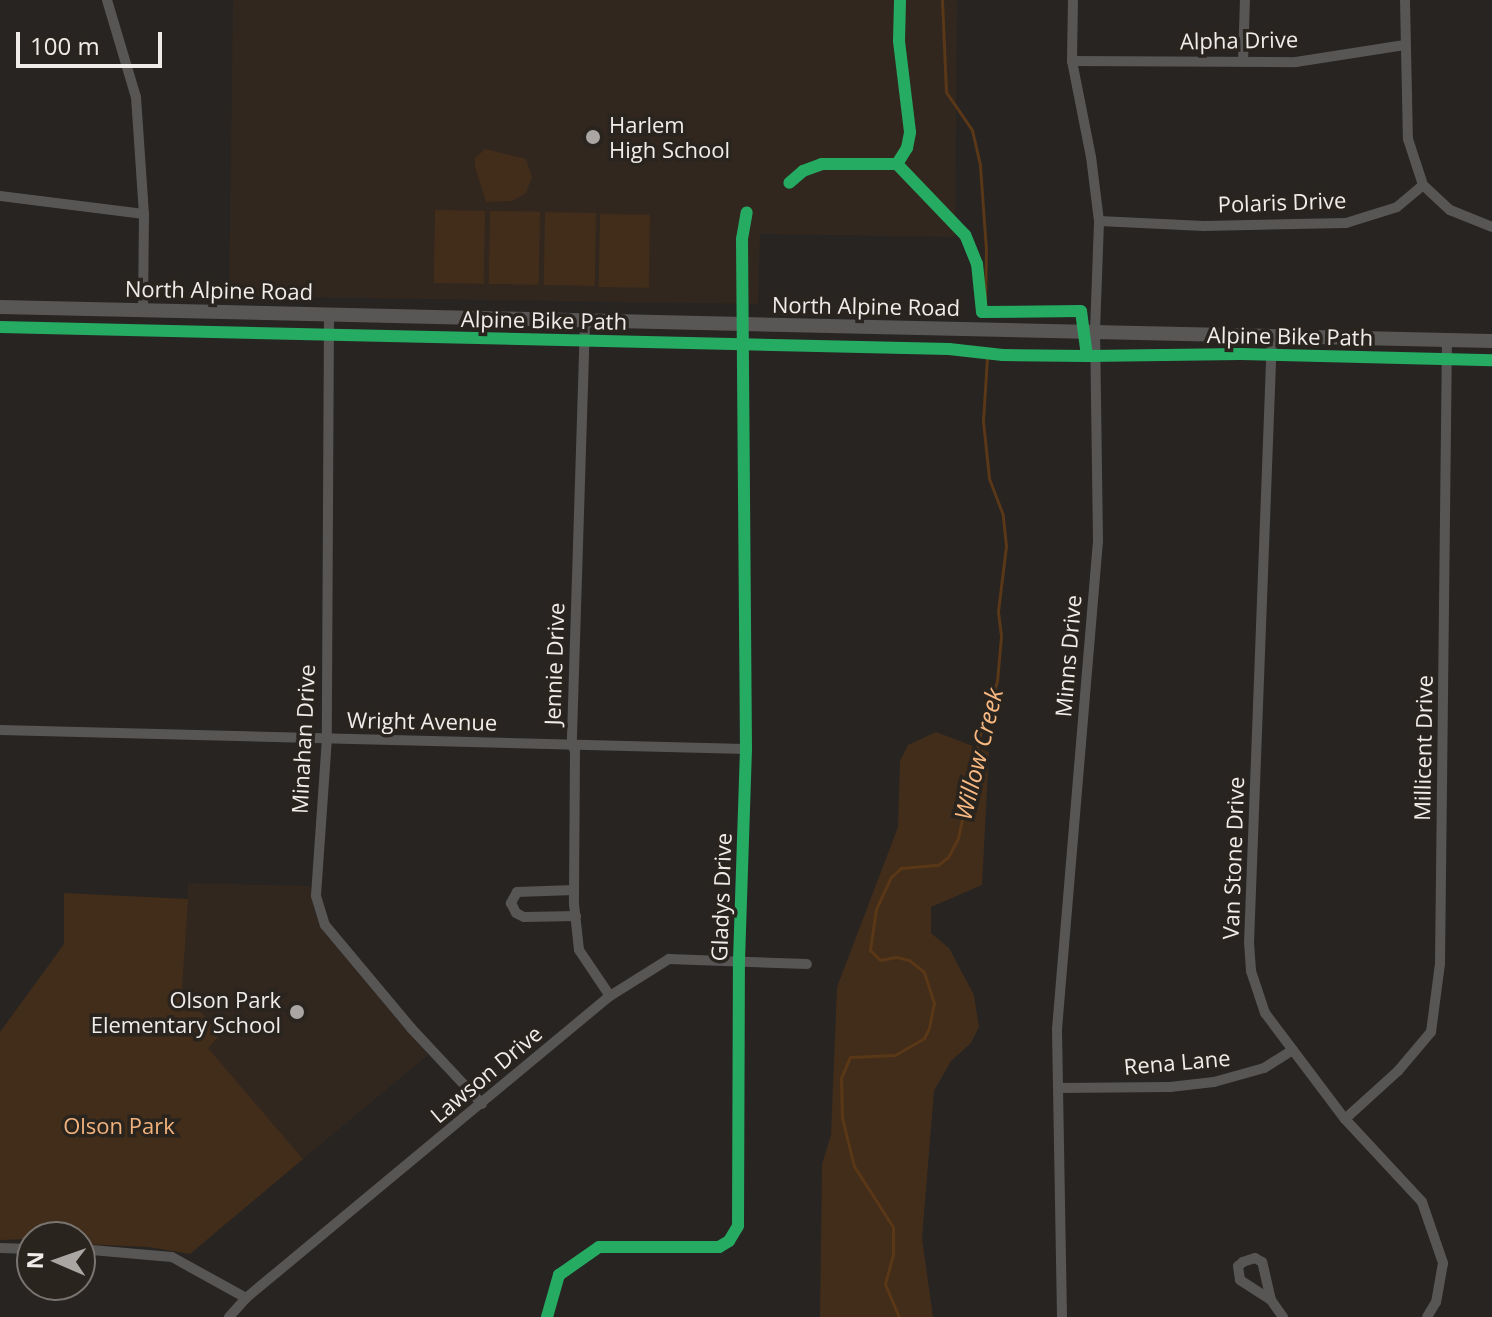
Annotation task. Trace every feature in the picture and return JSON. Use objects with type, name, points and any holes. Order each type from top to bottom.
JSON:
[{"type":"main road","name":"North Alpine Road","points":[[0,307],[1492,341]]},
{"type":"street","points":[[107,0],[136,97],[144,214],[143,311]]},
{"type":"street","name":"Minns Drive","points":[[1062,1317],[1057,1029],[1098,542],[1095,331],[1099,221],[1091,157],[1072,61],[1073,0]]},
{"type":"street","points":[[1243,62],[1245,0]]},
{"type":"street","points":[[1405,0],[1408,139],[1423,185],[1450,210],[1492,227]]},
{"type":"street","name":"Alpha Drive","points":[[1072,61],[1296,62],[1405,45]]},
{"type":"street","name":"Polaris Drive","points":[[1099,221],[1204,226],[1346,223],[1397,207],[1423,185]]},
{"type":"street","points":[[0,196],[144,214]]},
{"type":"street","name":"Gladys Drive","points":[[547,1317],[559,1275],[599,1247],[719,1247],[729,1241],[738,1226],[739,960],[746,749],[742,239]]},
{"type":"street","name":"Minahan Drive","points":[[329,315],[327,738],[315,878],[325,925],[411,1028],[482,1104]]},
{"type":"street","name":"Jennie Drive","points":[[585,322],[572,745],[575,751],[574,890],[579,950],[610,996]]},
{"type":"street","name":"Van Stone Drive","points":[[1272,336],[1249,942],[1251,971],[1265,1013],[1345,1119],[1422,1202],[1443,1263],[1436,1302],[1427,1317]]},
{"type":"street","name":"Millicent Drive","points":[[1345,1119],[1398,1071],[1431,1032],[1440,964],[1447,340]]},
{"type":"street","name":"Wright Avenue","points":[[0,730],[746,749]]},
{"type":"street","points":[[574,890],[517,892],[511,903],[516,913],[524,917],[576,916]]},
{"type":"street","name":"Lawson Drive","points":[[229,1317],[246,1298],[610,996],[669,959],[807,964]]},
{"type":"street","name":"Rena Lane","points":[[1058,1088],[1170,1087],[1214,1082],[1264,1068],[1293,1050]]},
{"type":"street","points":[[96,1250],[172,1257],[246,1298]]},
{"type":"street","points":[[1271,1300],[1283,1317]]},
{"type":"shaded area","name":"Harlem High School","points":[[233,0],[957,0],[955,237],[760,234],[758,304],[229,296]]},
{"type":"shaded area","name":"Olson Park Elementary School","points":[[188,883],[310,886],[314,910],[323,929],[428,1055],[303,1159],[208,1048],[182,990]]},
{"type":"green space","points":[[485,149],[526,159],[532,177],[526,193],[512,201],[486,202],[475,167],[475,158]]},
{"type":"green space","points":[[435,210],[485,211],[484,284],[434,283]]},
{"type":"green space","points":[[490,211],[540,212],[539,285],[489,284]]},
{"type":"green space","points":[[545,212],[596,213],[595,286],[544,285]]},
{"type":"green space","points":[[600,214],[650,215],[649,288],[599,287]]},
{"type":"green space","points":[[936,732],[989,752],[982,885],[931,907],[931,933],[949,948],[974,995],[979,1027],[971,1043],[951,1061],[934,1091],[922,1238],[933,1317],[820,1317],[822,1164],[831,1135],[837,987],[898,827],[900,761],[908,745]]},
{"type":"green space","name":"Olson Park","points":[[64,893],[188,899],[182,990],[220,1035],[208,1048],[303,1159],[190,1254],[149,1247],[96,1245],[96,1221],[16,1221],[16,1239],[0,1240],[0,1032],[64,944]]},
{"type":"waterway","name":"Willow Creek","points":[[942,0],[946,92],[972,130],[980,166],[986,250],[985,305]]},
{"type":"waterway","name":"Willow Creek","points":[[899,1317],[885,1284],[893,1255],[893,1227],[854,1166],[842,1118],[841,1078],[850,1057],[895,1055],[924,1038],[929,1028],[934,1003],[924,972],[909,960],[896,957],[880,960],[870,950],[876,909],[891,877],[901,868],[938,865],[948,857],[958,838],[980,734],[997,681],[1001,636],[998,611],[1006,546],[1003,515],[989,478],[983,421],[987,358]]},
{"type":"cycle path","points":[[897,164],[907,148],[910,132],[899,41],[900,0]]},
{"type":"cycle path","name":"Alpine Bike Path","points":[[0,327],[949,349],[1003,355],[1087,356],[1081,311],[982,312],[977,264],[965,235],[897,164],[822,164],[803,171],[789,183]]},
{"type":"cycle path","points":[[547,1317],[559,1275],[599,1247],[719,1247],[729,1241],[738,1226],[739,960],[746,749],[742,239],[747,212]]},
{"type":"cycle path","name":"Alpine Bike Path","points":[[1087,356],[1241,354],[1492,360]]},
{"type":"place","name":"Harlem High School","points":[[593,137]]},
{"type":"place","name":"Olson Park Elementary School","points":[[297,1012]]}]
